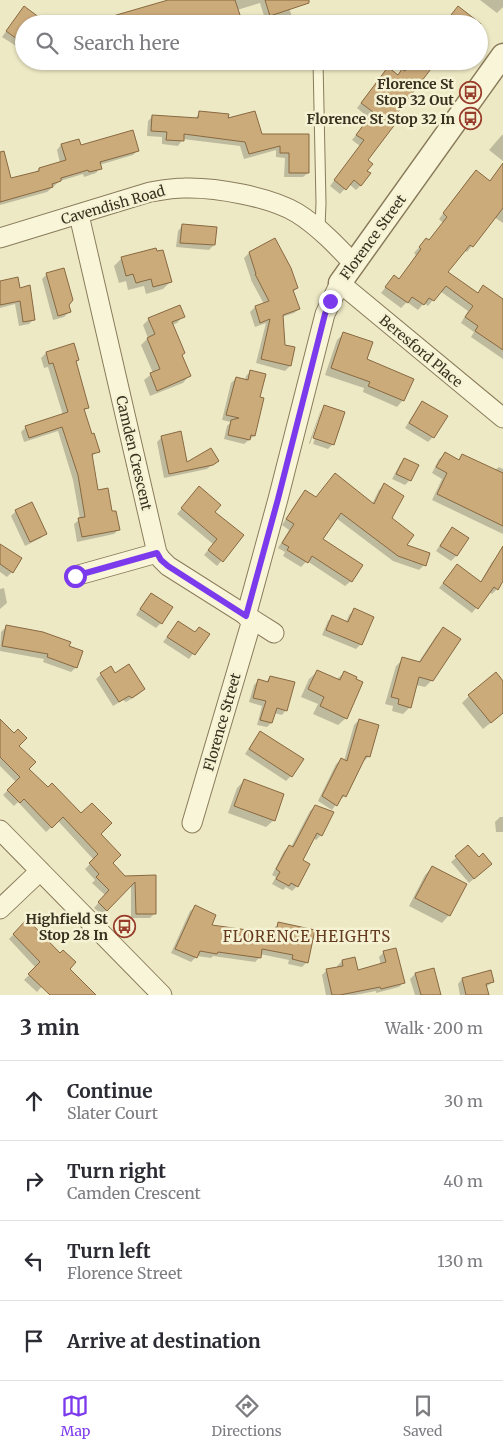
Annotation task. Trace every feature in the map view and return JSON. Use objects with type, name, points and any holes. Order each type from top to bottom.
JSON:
[{"type":"street","name":"Florence Street","points":[[192,823],[249,618],[325,314],[340,283],[499,69]]},
{"type":"street","name":"Cavendish Road","points":[[0,238],[150,192],[186,188],[228,192],[272,202],[296,213],[320,230],[354,264]]},
{"type":"street","name":"Camden Crescent","points":[[79,215],[157,553]]},
{"type":"street","name":"Beresford Place","points":[[340,283],[503,418]]},
{"type":"street","points":[[75,576],[157,553],[168,566],[274,633]]},
{"type":"street","points":[[0,830],[162,995]]},
{"type":"street","points":[[0,909],[40,870]]},
{"type":"lane","points":[[318,70],[322,203],[320,230]]},
{"type":"building","points":[[168,0],[235,0],[240,15],[116,15]]},
{"type":"building","points":[[265,0],[309,0],[309,3],[270,15]]},
{"type":"building","points":[[24,6],[36,15],[18,15]]},
{"type":"building","points":[[458,6],[470,15],[451,15]]},
{"type":"building","points":[[15,18],[15,38],[6,31]]},
{"type":"building","points":[[386,70],[392,70],[398,75],[401,70],[430,70],[395,116],[399,119],[368,160],[373,164],[367,171],[371,173],[361,186],[354,180],[346,190],[334,180],[364,140],[356,135],[373,112],[361,103]]},
{"type":"building","points":[[199,111],[229,114],[228,118],[255,111],[262,134],[309,134],[309,173],[289,173],[289,153],[280,153],[280,146],[249,154],[245,142],[184,134],[184,141],[166,140],[167,132],[151,131],[152,115],[198,118]]},
{"type":"building","points":[[133,130],[139,151],[100,162],[102,169],[89,172],[88,170],[61,178],[61,181],[52,184],[53,187],[0,202],[0,152],[4,151],[11,178],[39,171],[39,168],[66,160],[61,144],[79,139],[81,145]]},
{"type":"building","points":[[503,163],[503,208],[473,247],[470,245],[448,272],[478,293],[483,285],[503,299],[503,350],[475,331],[478,326],[465,317],[473,306],[446,286],[434,301],[429,298],[424,305],[412,297],[408,303],[385,287],[394,275],[399,279],[421,249],[419,247],[426,238],[429,240],[447,217],[443,213],[476,170],[490,181]]},
{"type":"building","points":[[182,224],[217,227],[215,245],[180,243]]},
{"type":"building","points":[[275,238],[291,268],[298,288],[293,290],[300,309],[283,315],[285,345],[295,347],[291,366],[261,359],[270,319],[260,323],[255,306],[269,301],[255,274],[249,252]]},
{"type":"building","points":[[156,248],[157,251],[163,250],[172,282],[153,287],[151,279],[136,283],[133,274],[126,276],[121,257]]},
{"type":"building","points":[[64,268],[73,300],[69,305],[71,312],[58,316],[46,273]]},
{"type":"building","points":[[18,277],[20,288],[30,285],[35,320],[23,322],[20,301],[0,305],[0,281]]},
{"type":"building","points":[[180,305],[185,317],[172,322],[185,353],[182,355],[191,376],[157,391],[150,373],[160,369],[147,338],[155,334],[148,318]]},
{"type":"building","points":[[343,332],[373,342],[367,359],[414,379],[404,401],[368,386],[370,382],[331,368]]},
{"type":"building","points":[[74,343],[79,360],[76,361],[89,408],[84,409],[100,452],[92,454],[98,490],[108,488],[112,511],[116,511],[120,530],[82,537],[78,518],[85,517],[78,475],[62,427],[29,438],[25,426],[68,412],[53,363],[49,364],[46,352]]},
{"type":"building","points":[[250,370],[266,374],[260,397],[264,398],[255,436],[251,435],[250,440],[228,435],[231,420],[239,418],[226,415],[236,377],[248,380]]},
{"type":"building","points":[[422,401],[448,416],[434,438],[409,423]]},
{"type":"building","points":[[324,405],[345,412],[334,445],[313,438]]},
{"type":"building","points":[[181,431],[187,462],[211,448],[219,461],[213,465],[169,474],[161,436]]},
{"type":"building","points":[[445,452],[459,460],[462,454],[503,473],[503,526],[437,494],[447,473],[436,467]]},
{"type":"building","points":[[404,458],[419,465],[411,481],[396,474]]},
{"type":"building","points":[[335,473],[374,504],[384,483],[404,496],[392,518],[414,535],[407,545],[430,553],[426,566],[398,556],[341,513],[323,539],[363,565],[352,582],[312,556],[308,563],[287,550],[289,547],[282,543],[294,524],[286,519],[305,490],[316,497]]},
{"type":"building","points":[[199,486],[221,505],[215,512],[244,535],[223,562],[208,550],[217,539],[181,508]]},
{"type":"building","points":[[32,502],[47,534],[30,542],[15,510]]},
{"type":"building","points":[[452,527],[469,538],[457,556],[440,546]]},
{"type":"building","points":[[0,544],[22,558],[13,573],[0,564]]},
{"type":"building","points":[[503,546],[503,581],[498,590],[494,587],[478,609],[443,583],[457,564],[481,582]]},
{"type":"building","points":[[151,593],[173,607],[162,624],[140,609]]},
{"type":"building","points":[[354,608],[374,617],[362,645],[326,630],[332,615],[348,622]]},
{"type":"building","points":[[178,621],[195,632],[199,627],[210,634],[195,655],[167,637]]},
{"type":"building","points":[[6,625],[43,632],[71,642],[69,646],[83,651],[77,668],[47,657],[48,654],[2,646]]},
{"type":"building","points":[[443,627],[461,639],[433,681],[419,677],[411,708],[398,704],[399,699],[391,697],[402,657],[420,662]]},
{"type":"building","points":[[129,664],[145,689],[132,698],[129,696],[119,702],[100,673],[111,666],[115,673]]},
{"type":"building","points":[[317,670],[340,680],[344,671],[363,682],[347,719],[320,706],[324,697],[308,689]]},
{"type":"building","points":[[496,672],[503,681],[503,713],[491,723],[468,695]]},
{"type":"building","points":[[270,676],[295,682],[287,711],[277,708],[272,723],[260,720],[266,701],[253,698],[258,679],[268,682]]},
{"type":"building","points":[[0,719],[14,733],[18,729],[27,738],[19,746],[36,762],[29,769],[48,787],[52,783],[81,813],[92,803],[112,823],[101,834],[121,855],[113,863],[125,876],[156,875],[156,914],[136,914],[135,882],[107,911],[98,902],[109,890],[96,877],[99,874],[89,863],[98,854],[63,817],[52,828],[24,799],[20,803],[7,790],[20,777],[0,757]]},
{"type":"building","points":[[359,719],[379,725],[370,757],[366,756],[346,797],[343,795],[337,806],[322,796],[341,758],[347,761]]},
{"type":"building","points":[[260,731],[304,759],[292,777],[249,749]]},
{"type":"building","points":[[244,779],[284,794],[275,821],[234,806]]},
{"type":"building","points":[[315,805],[334,812],[322,836],[317,833],[303,860],[310,864],[298,887],[291,883],[289,886],[276,879],[280,872],[276,869],[289,845],[293,847]]},
{"type":"building","points":[[468,845],[479,857],[483,853],[492,864],[474,879],[455,856]]},
{"type":"building","points":[[432,866],[467,884],[450,916],[415,898]]},
{"type":"building","points":[[195,905],[216,915],[212,925],[276,934],[278,922],[315,930],[308,963],[292,959],[293,955],[262,949],[261,958],[200,951],[197,958],[175,949]]},
{"type":"building","points":[[27,919],[60,953],[63,950],[76,962],[70,969],[96,995],[50,995],[28,974],[40,962],[13,934]]},
{"type":"building","points":[[396,948],[405,983],[381,989],[380,987],[332,995],[326,969],[343,966],[342,960],[355,957],[358,970],[386,962],[383,951]]},
{"type":"building","points":[[434,968],[441,995],[421,995],[415,973]]},
{"type":"building","points":[[491,970],[494,982],[486,984],[489,995],[466,995],[462,978]]},
{"type":"place","name":"Florence St Stop 32 Out","points":[[470,92]]},
{"type":"place","name":"Florence St Stop 32 In","points":[[471,119]]},
{"type":"place","name":"Highfield St Stop 28 In","points":[[124,927]]},
{"type":"district","name":"FLORENCE HEIGHTS","points":[[307,936]]},
{"type":"route","points":[[75,576],[157,553],[168,566],[246,616],[330,301]]}]
